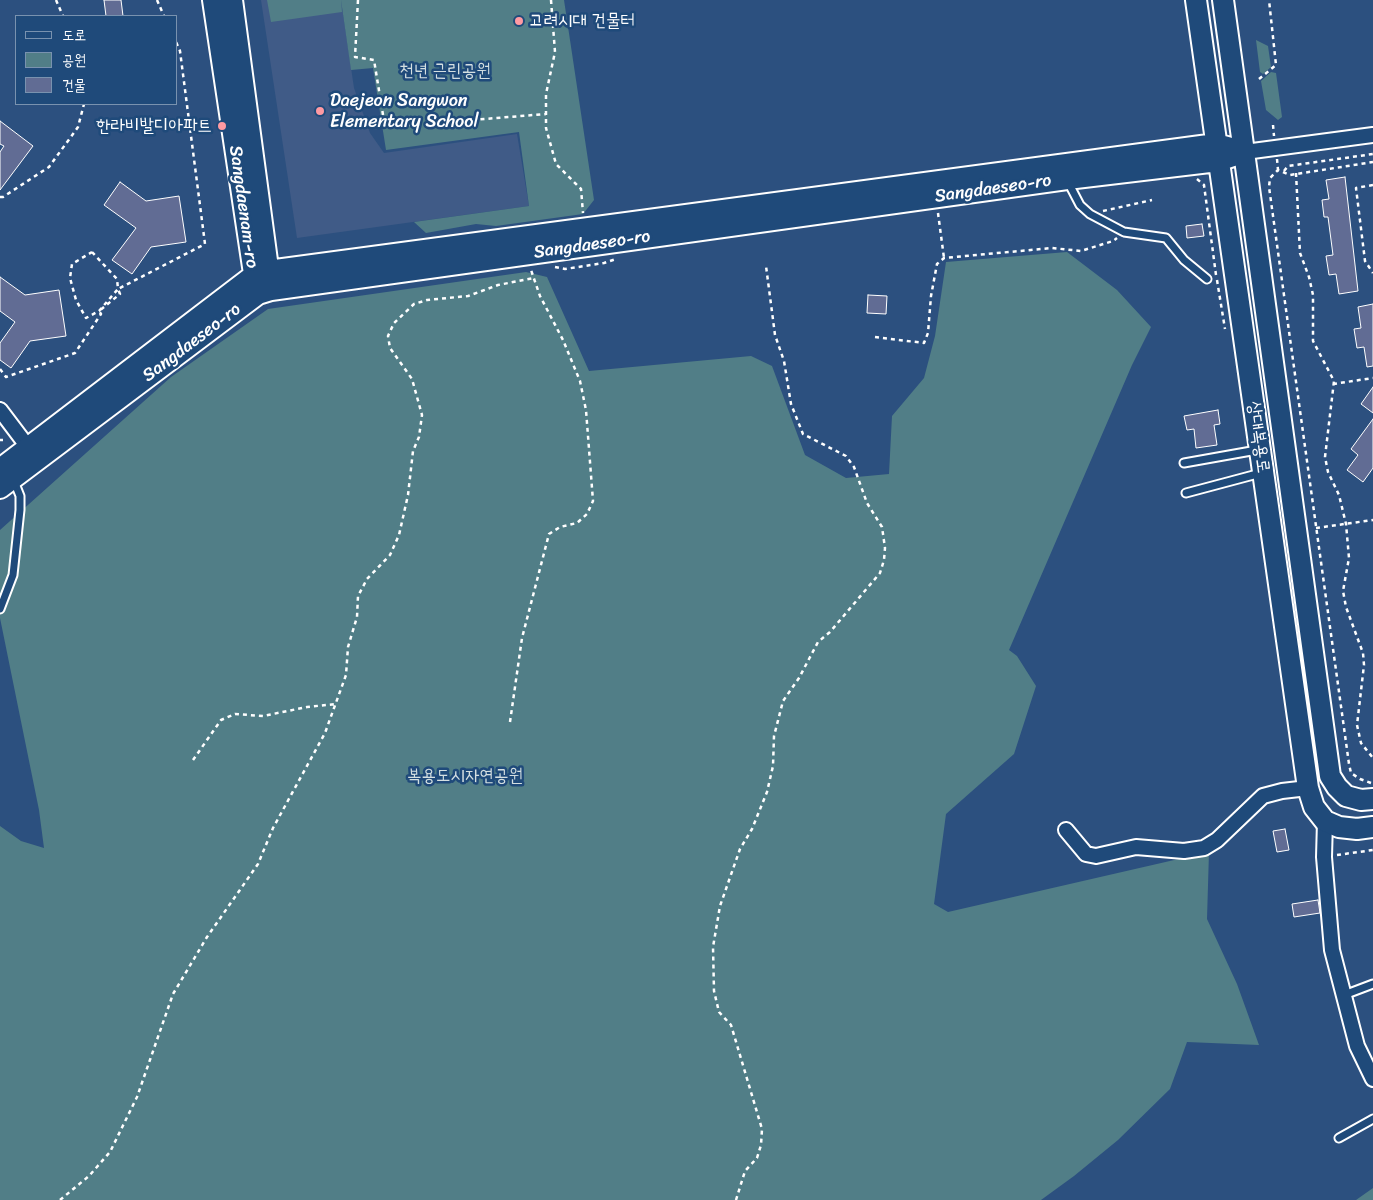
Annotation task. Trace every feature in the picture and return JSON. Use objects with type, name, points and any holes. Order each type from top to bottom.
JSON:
[{"type":"street","name":"Sangdaenam-ro","points":[[213,0],[262,282]]},
{"type":"street","name":"Sangdaenam-ro","points":[[232,0],[262,282]]},
{"type":"street","name":"상대복용로","points":[[1196,0],[1308,788],[1314,807],[1325,821]]},
{"type":"street","name":"상대복용로","points":[[1223,0],[1246,152],[1330,776],[1346,796],[1361,800],[1373,799]]},
{"type":"street","points":[[1217,152],[1246,152],[1373,135]]},
{"type":"street","name":"Sangdaeseo-ro","points":[[5,478],[28,447],[262,282],[1217,152]]},
{"type":"street","name":"Sangdaeseo-ro","points":[[5,478],[262,282],[935,197],[1067,179],[1217,152]]},
{"type":"street","points":[[0,410],[28,447]]},
{"type":"street","points":[[1066,830],[1086,854],[1096,856],[1136,847],[1184,851],[1204,848],[1217,840],[1263,796],[1282,791],[1308,788]]},
{"type":"street","points":[[1373,826],[1357,829],[1339,827],[1325,821],[1324,857],[1332,950],[1357,1046],[1373,1080]]},
{"type":"lane","points":[[1067,179],[1080,205],[1090,214],[1124,232],[1166,238],[1184,260],[1206,279]]},
{"type":"lane","points":[[1184,464],[1260,450]]},
{"type":"lane","points":[[1186,493],[1263,472]]},
{"type":"lane","points":[[0,609],[13,576],[20,510],[20,496],[5,478]]},
{"type":"lane","points":[[1344,995],[1373,984]]},
{"type":"lane","points":[[1339,1138],[1373,1119]]},
{"type":"path","points":[[56,0],[63,15]]},
{"type":"path","points":[[157,0],[164,15]]},
{"type":"path","points":[[358,0],[355,57],[374,60],[385,127],[546,114]]},
{"type":"path","points":[[551,0],[555,52],[546,94],[546,128],[556,164],[580,189],[584,215]]},
{"type":"path","points":[[1259,79],[1276,65],[1268,0]]},
{"type":"path","points":[[118,289],[204,244],[178,46]]},
{"type":"path","points":[[0,197],[3,197],[49,167],[78,127],[84,105]]},
{"type":"path","points":[[1284,171],[1288,166],[1373,154]]},
{"type":"path","points":[[1373,162],[1290,174],[1278,170],[1270,178],[1269,187],[1349,764],[1352,773],[1360,780],[1373,784]]},
{"type":"path","points":[[1296,173],[1300,253],[1309,276],[1313,295],[1313,341],[1333,384],[1325,457],[1328,472],[1339,495],[1346,524],[1349,558],[1343,591],[1346,607],[1363,653],[1364,665],[1357,725],[1361,743],[1373,758]]},
{"type":"path","points":[[1373,185],[1356,188],[1365,261],[1373,274]]},
{"type":"path","points":[[935,197],[944,258]]},
{"type":"path","points":[[1090,214],[1152,200]]},
{"type":"path","points":[[875,338],[924,343],[928,333],[931,296],[937,264],[944,258],[1052,248],[1081,251],[1113,241],[1124,232]]},
{"type":"path","points":[[92,252],[117,279],[118,289],[120,294],[99,311],[86,318],[76,300],[70,278],[72,264],[92,252]]},
{"type":"path","points":[[736,1200],[745,1171],[757,1158],[761,1145],[762,1129],[759,1112],[735,1045],[731,1025],[719,1012],[714,991],[713,947],[720,906],[740,849],[752,829],[766,792],[772,766],[774,736],[783,700],[799,678],[818,642],[830,632],[880,573],[885,548],[882,527],[867,503],[854,467],[846,456],[802,434],[792,404],[784,361],[775,335],[766,266]]},
{"type":"path","points":[[60,1200],[89,1176],[110,1152],[137,1097],[173,994],[207,937],[258,864],[274,828],[325,734],[346,675],[348,647],[357,618],[358,596],[367,579],[390,555],[399,535],[408,495],[413,451],[419,437],[422,415],[412,378],[390,348],[388,336],[394,323],[414,304],[442,298],[468,296],[498,285],[534,278],[540,296],[563,340],[580,381],[586,410],[593,501],[588,514],[577,523],[560,527],[549,534],[522,638],[510,722]]},
{"type":"path","points":[[0,369],[6,377],[75,353],[101,314],[99,311]]},
{"type":"path","points":[[1333,384],[1373,378]]},
{"type":"path","points":[[1316,528],[1373,520]]},
{"type":"path","points":[[193,760],[221,720],[235,714],[263,716],[307,707],[336,704]]},
{"type":"path","points":[[1328,856],[1373,850]]},
{"type":"shaded area","name":"Daejeon Sangwon Elementary School","points":[[261,0],[341,0],[354,88],[370,133],[384,153],[517,134],[529,206],[297,238]]},
{"type":"green space","points":[[267,0],[341,0],[342,12],[271,22]]},
{"type":"green space","name":"천년 근린공원","points":[[341,0],[564,0],[594,200],[583,214],[496,226],[476,224],[426,233],[414,222],[529,206],[519,132],[386,150],[373,68],[351,70]]},
{"type":"green space","points":[[1256,40],[1268,46],[1271,67],[1263,74],[1260,72]]},
{"type":"green space","points":[[1271,72],[1276,73],[1282,117],[1278,120],[1266,110],[1261,81]]},
{"type":"green space","name":"복용도시자연공원","points":[[1067,252],[1117,290],[1151,327],[1132,365],[1009,650],[1017,656],[1036,686],[1014,754],[946,814],[934,904],[948,912],[1209,852],[1207,919],[1237,984],[1259,1045],[1187,1042],[1170,1089],[1118,1140],[1041,1200],[0,1200],[0,826],[21,841],[44,848],[39,810],[0,618],[0,530],[171,377],[268,309],[526,272],[547,277],[589,371],[751,356],[772,366],[805,455],[846,478],[889,474],[892,416],[924,378],[935,336],[946,262]]},
{"type":"green space","points":[[1373,1188],[1373,1200],[1356,1200]]},
{"type":"building","points":[[104,0],[121,0],[123,15],[106,15]]},
{"type":"building","points":[[0,121],[33,146],[0,190],[0,152],[4,146],[0,144]]},
{"type":"building","points":[[1345,177],[1358,291],[1339,294],[1336,274],[1329,275],[1326,256],[1333,255],[1328,217],[1324,217],[1322,200],[1329,199],[1326,180]]},
{"type":"building","points":[[120,182],[146,201],[179,196],[186,242],[151,247],[132,274],[112,260],[136,228],[104,205]]},
{"type":"building","points":[[1202,224],[1204,236],[1187,238],[1186,226]]},
{"type":"building","points":[[0,277],[25,295],[59,290],[66,336],[30,341],[11,368],[0,360],[0,343],[15,322],[0,311]]},
{"type":"building","points":[[868,295],[887,296],[886,314],[867,313]]},
{"type":"building","points":[[1373,304],[1373,366],[1367,367],[1364,347],[1357,348],[1354,329],[1361,328],[1358,307]]},
{"type":"building","points":[[1373,387],[1373,413],[1361,404]]},
{"type":"building","points":[[1218,410],[1220,424],[1214,425],[1217,445],[1196,448],[1194,429],[1187,430],[1184,416]]},
{"type":"building","points":[[1373,419],[1373,468],[1363,482],[1347,470],[1358,455],[1351,449]]},
{"type":"building","points":[[1285,829],[1289,850],[1277,852],[1273,831]]},
{"type":"building","points":[[1318,900],[1320,913],[1294,917],[1292,904]]},
{"type":"place","name":"고려시대 건물터","points":[[519,21]]},
{"type":"place","name":"Daejeon Sangwon Elementary School","points":[[320,111]]},
{"type":"place","name":"한라비발디아파트","points":[[222,126]]}]
